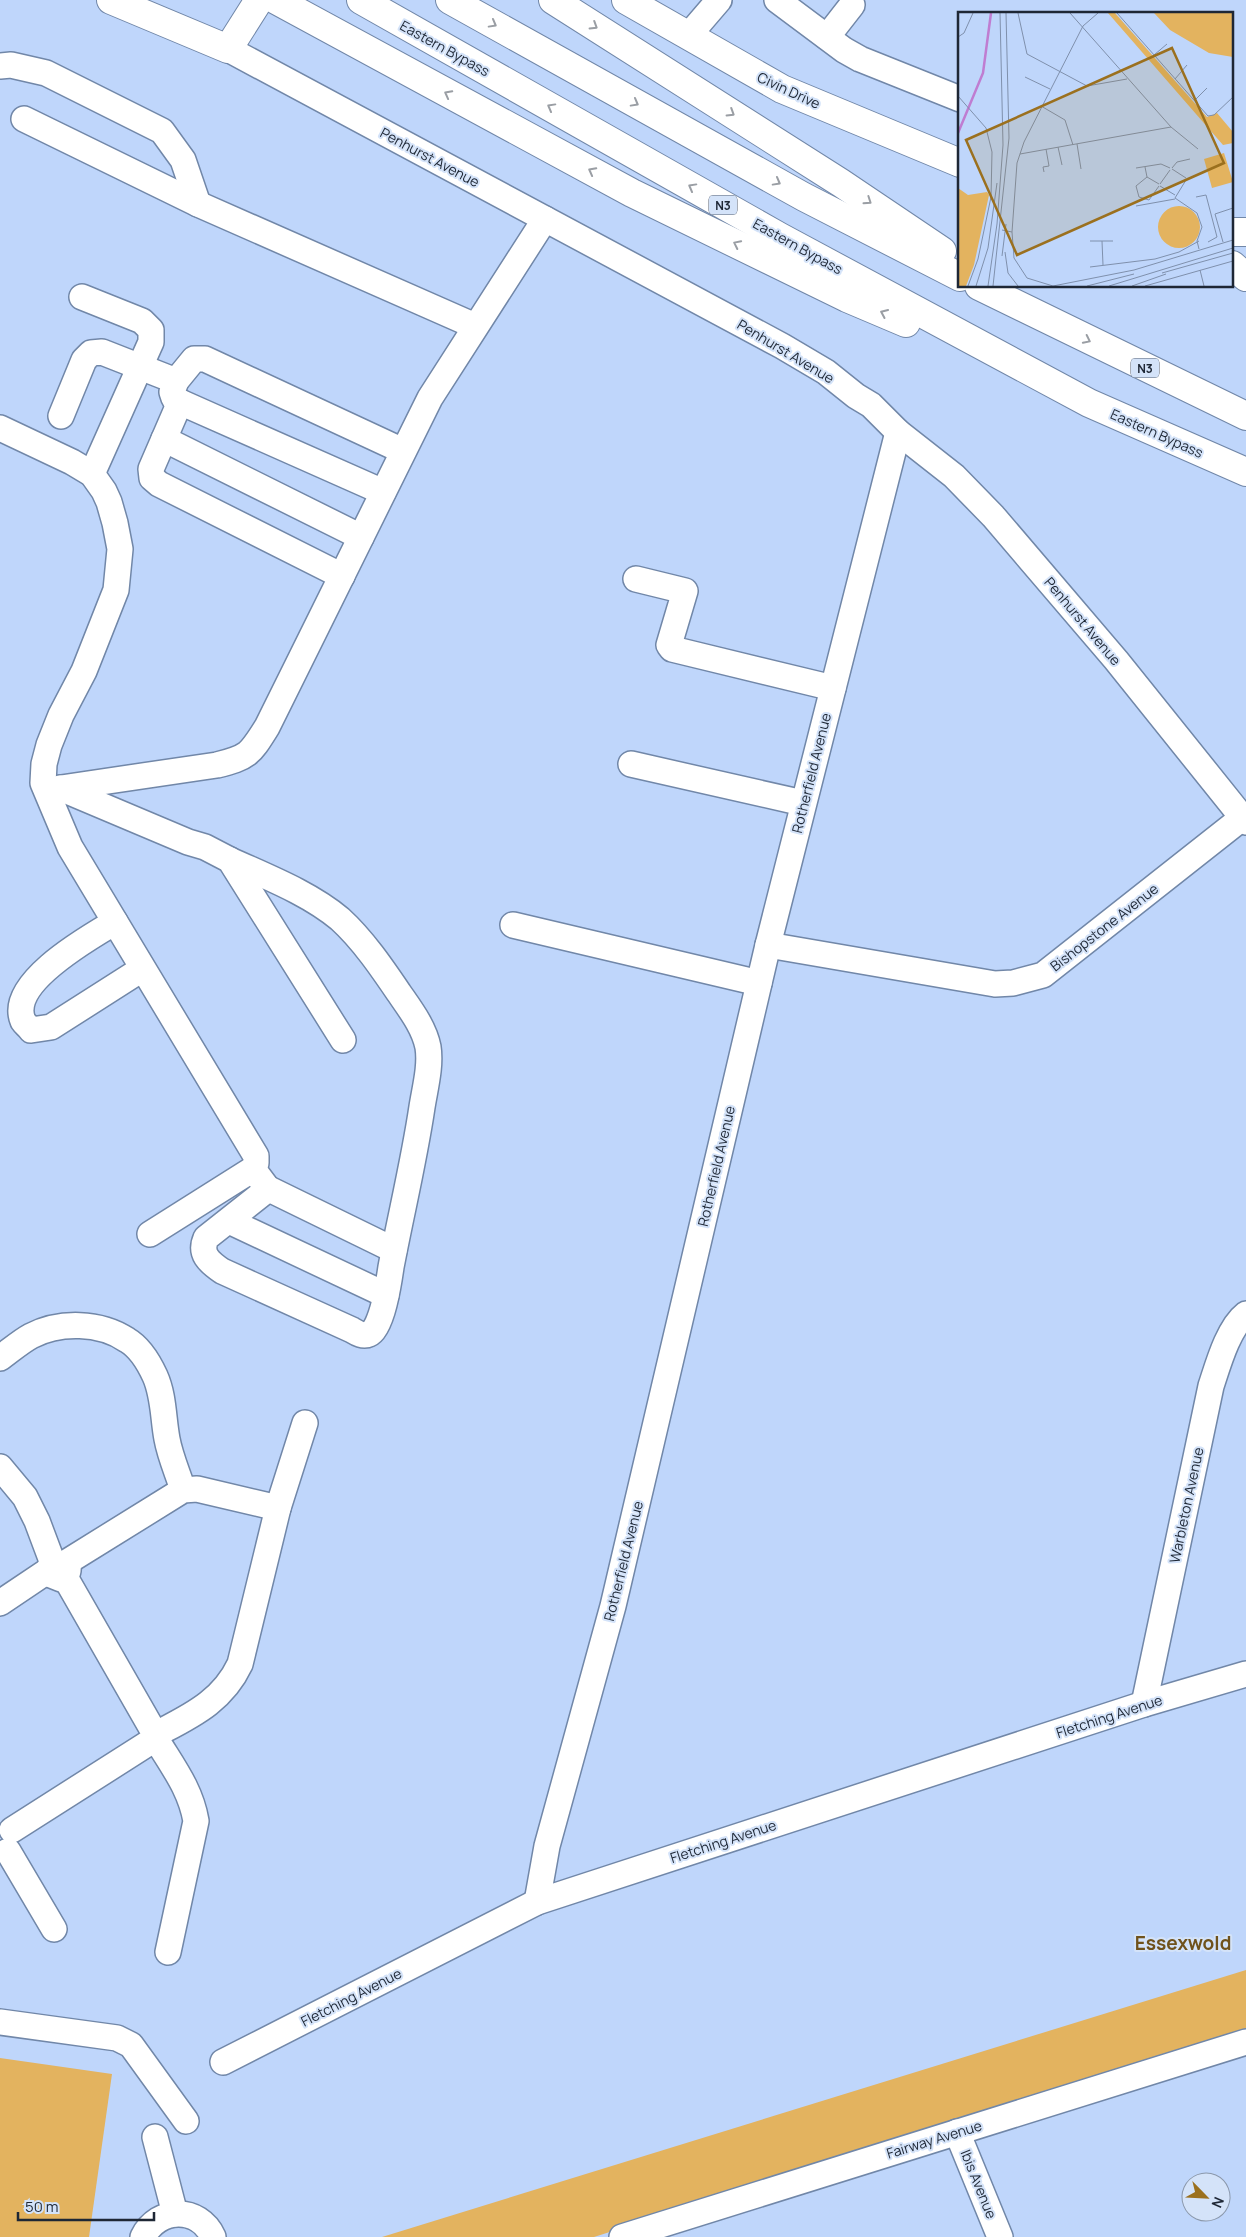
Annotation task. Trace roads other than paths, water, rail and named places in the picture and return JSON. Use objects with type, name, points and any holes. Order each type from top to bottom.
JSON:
[{"type":"main road","points":[[110,0],[228,49],[259,0]]},
{"type":"main road","points":[[276,0],[632,193],[847,298],[1089,403]]},
{"type":"main road","name":"Eastern Bypass","points":[[361,0],[780,237],[1089,403],[1246,472]]},
{"type":"main road","points":[[450,0],[804,197],[958,276]]},
{"type":"main road","points":[[554,0],[841,183],[958,262]]},
{"type":"main road","name":"Civin Drive","points":[[626,0],[782,89],[958,163]]},
{"type":"main road","points":[[1234,267],[1246,277]]},
{"type":"main road","name":"N3","points":[[982,288],[1246,416]]},
{"type":"main road","points":[[997,288],[1043,319]]},
{"type":"street","points":[[689,35],[719,0]]},
{"type":"street","points":[[790,4],[827,37],[860,59],[958,98]]},
{"type":"street","points":[[827,37],[852,5]]},
{"type":"street","name":"Penhurst Avenue","points":[[228,49],[782,346],[818,368],[871,405],[898,432],[954,476],[993,516],[1116,660],[1244,820]]},
{"type":"street","points":[[0,66],[11,66],[46,73],[162,130],[183,160],[198,204]]},
{"type":"street","points":[[24,118],[198,204],[475,326]]},
{"type":"street","points":[[52,786],[217,766],[235,761],[252,752],[267,727],[430,398],[545,219]]},
{"type":"street","points":[[82,297],[142,321],[151,330],[151,342],[92,474]]},
{"type":"street","points":[[61,416],[84,360],[91,352],[102,352],[140,366],[178,392],[383,492]]},
{"type":"street","points":[[342,576],[159,484],[152,478],[151,469],[164,439],[178,392],[194,359],[205,359],[403,451]]},
{"type":"street","points":[[0,428],[72,462],[92,474],[104,491],[115,523],[120,549],[116,590],[84,671],[61,715],[49,745],[44,764],[70,847],[142,969],[252,1147],[263,1193],[206,1238],[203,1245],[203,1253],[209,1262],[222,1271],[362,1335],[370,1334],[375,1329],[386,1295],[418,1137],[428,1072],[428,1046],[416,1018],[363,944],[340,919],[310,899],[205,847],[188,842],[52,786]]},
{"type":"street","name":"Rotherfield Avenue","points":[[536,1902],[547,1846],[613,1606],[768,945],[898,432]]},
{"type":"street","points":[[164,439],[361,536]]},
{"type":"street","points":[[636,579],[686,591],[669,646],[672,649],[833,688]]},
{"type":"street","points":[[631,764],[803,803]]},
{"type":"street","name":"Bishopstone Avenue","points":[[768,945],[995,984],[1026,980],[1043,975],[1244,820]]},
{"type":"street","points":[[230,860],[343,1040]]},
{"type":"street","points":[[115,922],[66,952],[48,966],[33,983],[25,997],[22,1012],[24,1021],[31,1030],[51,1027],[142,969]]},
{"type":"street","points":[[513,924],[759,983]]},
{"type":"street","points":[[259,1178],[394,1250]]},
{"type":"street","points":[[150,1234],[259,1178]]},
{"type":"street","points":[[229,1221],[386,1295]]},
{"type":"street","name":"Warbleton Avenue","points":[[1144,1704],[1211,1386],[1221,1355],[1233,1330],[1246,1314]]},
{"type":"street","points":[[0,1358],[32,1336],[55,1328],[79,1325],[102,1330],[127,1340],[142,1354],[155,1375],[160,1391],[167,1441],[183,1490]]},
{"type":"street","points":[[54,1929],[5,1840],[156,1737],[203,1709],[234,1678],[240,1664],[278,1508],[305,1423]]},
{"type":"street","points":[[0,1467],[25,1497],[58,1568],[186,1788],[193,1804],[196,1821],[168,1952]]},
{"type":"street","points":[[0,1603],[183,1490],[198,1489],[278,1508]]},
{"type":"street","name":"Fletching Avenue","points":[[223,2062],[536,1902],[1144,1704],[1246,1674]]},
{"type":"street","points":[[0,2022],[117,2038],[126,2042],[131,2045],[186,2121]]},
{"type":"street","name":"Fairway Avenue","points":[[622,2237],[684,2227],[957,2132],[1246,2042]]},
{"type":"street","name":"Ibis Avenue","points":[[957,2132],[1000,2237]]},
{"type":"street","points":[[156,2137],[175,2214]]},
{"type":"street","points":[[143,2237],[146,2230],[160,2219],[175,2214],[191,2216],[204,2221],[213,2237]]},
{"type":"district","name":"Essexwold","points":[[1183,1943]]}]
